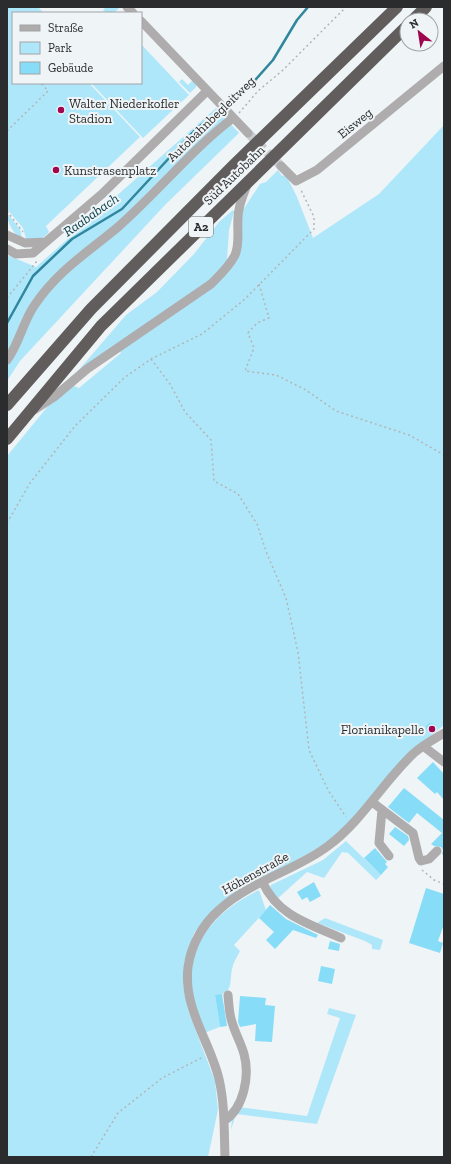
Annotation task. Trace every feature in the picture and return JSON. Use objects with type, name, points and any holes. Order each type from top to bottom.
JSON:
[{"type":"highway","name":"Süd Autobahn","points":[[7,405],[90,309],[397,7]]},
{"type":"highway","name":"Süd Autobahn","points":[[7,439],[101,326],[399,34]]},
{"type":"street","points":[[142,23],[248,133]]},
{"type":"street","name":"Eisweg","points":[[296,181],[318,170],[444,66]]},
{"type":"street","points":[[7,249],[16,254],[33,253],[102,194],[207,91]]},
{"type":"street","name":"Autobahnbegleitweg","points":[[7,360],[33,306],[66,267],[118,226],[167,180],[203,142],[231,116]]},
{"type":"street","points":[[281,166],[296,181]]},
{"type":"street","points":[[25,416],[54,397],[87,369],[211,284],[227,268],[235,254],[238,237],[240,203],[249,180]]},
{"type":"street","points":[[7,235],[25,243],[47,241]]},
{"type":"street","name":"Höhenstraße","points":[[225,1157],[224,1121],[219,1078],[194,1016],[190,1002],[188,977],[192,951],[202,930],[219,909],[241,894],[318,853],[351,826],[403,765],[423,746],[444,733]]},
{"type":"street","points":[[423,746],[444,762]]},
{"type":"street","points":[[372,802],[413,833],[421,861],[425,861],[437,851]]},
{"type":"street","points":[[382,810],[379,843],[389,856]]},
{"type":"street","points":[[263,883],[270,898],[286,912],[341,938]]},
{"type":"street","points":[[224,1121],[230,1117],[240,1100],[246,1072],[243,1051],[231,1021],[228,995]]},
{"type":"path","name":"Autobahnbegleitweg","points":[[231,116],[283,70],[346,7]]},
{"type":"path","points":[[7,131],[48,91],[42,84]]},
{"type":"path","points":[[7,523],[30,482],[75,426],[124,378],[151,359],[202,334],[259,284],[314,229],[314,217],[307,199],[296,181]]},
{"type":"path","points":[[7,211],[21,228],[24,235]]},
{"type":"path","points":[[259,284],[269,318],[257,323],[248,333],[254,348],[245,371],[276,375],[306,390],[336,411],[409,435],[444,455]]},
{"type":"path","points":[[151,359],[170,384],[185,412],[211,440],[214,482],[238,494],[257,524],[267,554],[286,598],[298,652],[308,750],[328,790],[351,826]]},
{"type":"path","points":[[419,858],[419,863],[422,870],[434,880],[444,884]]},
{"type":"path","points":[[91,1157],[118,1113],[162,1078],[209,1054]]},
{"type":"green space","name":"Kunstrasenplatz","points":[[7,7],[38,7],[43,12],[12,12],[12,84],[90,84],[140,137],[46,226],[49,232],[43,238],[27,242],[23,228],[7,209]]},
{"type":"green space","points":[[106,7],[120,7],[115,12],[105,12],[103,10]]},
{"type":"green space","points":[[142,45],[189,95],[143,138],[92,84],[142,84]]},
{"type":"green space","points":[[182,79],[188,85],[193,80],[196,83],[196,87],[190,93],[179,82]]},
{"type":"green space","points":[[216,108],[239,133],[165,205],[20,361],[7,381],[7,255],[36,267]]},
{"type":"green space","points":[[444,125],[444,725],[414,750],[340,835],[217,906],[194,933],[184,963],[183,985],[188,1010],[215,1081],[218,1110],[208,1157],[7,1157],[7,456],[67,383],[79,388],[121,353],[120,351],[237,259],[243,210],[260,184],[266,182],[278,170],[282,176],[286,175],[297,197],[313,238],[379,194]]},
{"type":"green space","points":[[233,210],[234,212],[229,230],[227,260],[216,276],[71,379],[126,315],[157,292],[194,254],[219,222]]},
{"type":"green space","points":[[7,213],[20,229],[23,242],[10,225]]},
{"type":"green space","points":[[346,841],[381,875],[376,880],[348,853],[342,852],[324,878],[307,872],[276,900],[270,888],[271,885],[323,860]]},
{"type":"green space","points":[[259,890],[266,910],[234,945],[240,951],[234,962],[230,987],[225,992],[215,996],[220,1027],[204,1033],[192,999],[191,979],[193,962],[198,946],[206,932],[216,920],[228,909]]},
{"type":"green space","points":[[325,918],[383,940],[380,950],[372,949],[372,945],[365,941],[317,923]]},
{"type":"green space","points":[[329,1008],[356,1015],[317,1124],[236,1114],[231,1130],[232,1118],[238,1107],[307,1116],[340,1018],[327,1014]]},
{"type":"building","points":[[429,723],[433,723],[435,724],[435,732],[429,733],[426,730],[426,726]]},
{"type":"building","points":[[433,762],[444,774],[444,800],[437,792],[435,794],[417,778]]},
{"type":"building","points":[[404,788],[444,820],[444,856],[442,854],[443,850],[441,847],[431,844],[442,833],[417,813],[409,823],[388,807]]},
{"type":"building","points":[[395,827],[408,836],[409,840],[404,846],[389,834]]},
{"type":"building","points":[[375,848],[387,862],[385,864],[388,867],[381,875],[364,858]]},
{"type":"building","points":[[314,882],[321,896],[310,902],[307,897],[302,900],[297,892]]},
{"type":"building","points":[[426,888],[444,894],[444,924],[438,941],[443,943],[440,953],[409,943]]},
{"type":"building","points":[[270,905],[286,919],[318,935],[316,938],[293,930],[275,949],[266,940],[274,932],[259,918]]},
{"type":"building","points":[[330,941],[340,944],[339,951],[328,949]]},
{"type":"building","points":[[321,966],[335,969],[332,984],[318,981]]},
{"type":"building","points":[[222,994],[227,1026],[220,1027],[215,995]]},
{"type":"building","points":[[240,996],[266,998],[265,1005],[275,1006],[272,1042],[255,1041],[256,1024],[240,1027],[238,1022]]},
{"type":"waterway","name":"Raababach","points":[[7,323],[33,276],[72,239],[122,209],[195,130],[248,88],[273,60],[297,20],[308,7]]},
{"type":"tunnel","points":[[248,133],[281,166]]},
{"type":"place","name":"Walter Niederkofler Stadion","points":[[61,110]]},
{"type":"place","name":"Kunstrasenplatz","points":[[56,170]]},
{"type":"place","name":"Florianikapelle","points":[[432,729]]}]
